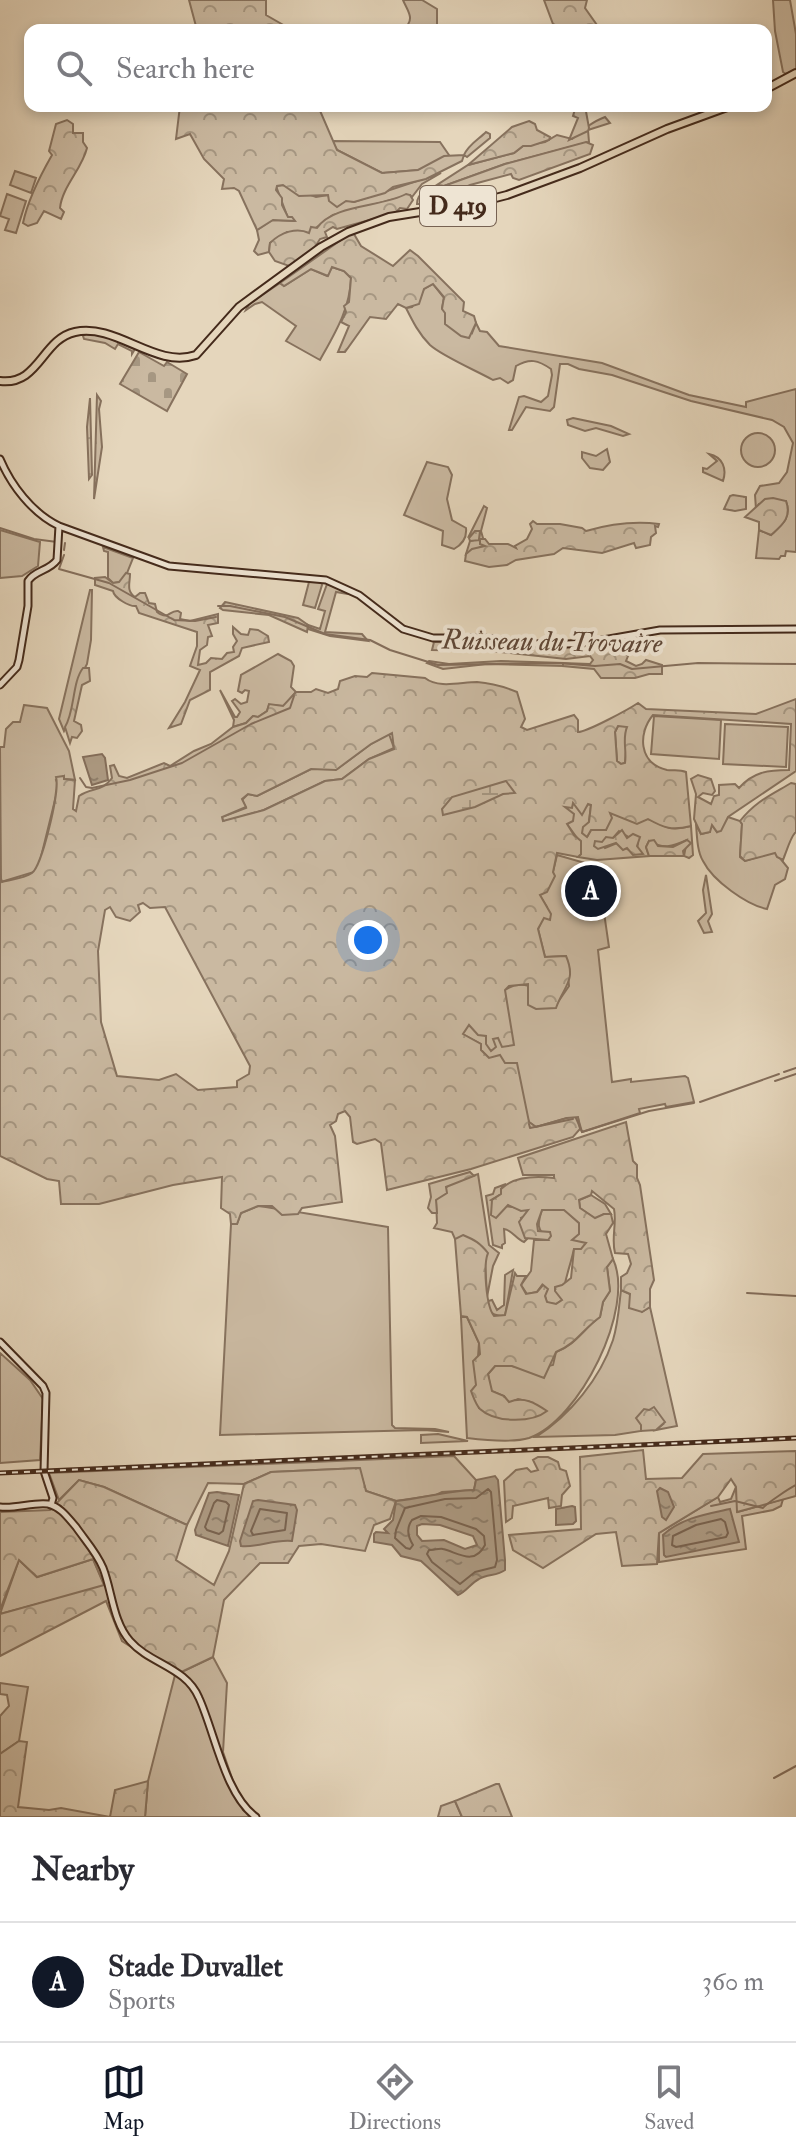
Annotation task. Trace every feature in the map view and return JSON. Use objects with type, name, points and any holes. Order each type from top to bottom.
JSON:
[{"type":"main road","points":[[772,86],[796,73]]},
{"type":"main road","name":"D 419","points":[[0,381],[14,382],[26,377],[63,338],[75,332],[99,333],[180,359],[196,355],[239,307],[321,247],[348,232],[389,217],[507,195],[714,112]]},
{"type":"street","points":[[0,459],[14,486],[46,518],[59,526],[169,566],[308,577],[335,583],[359,595],[395,625],[433,638],[483,638],[548,645],[586,643],[649,631],[691,628],[796,629]]},
{"type":"street","points":[[0,685],[17,667],[19,660],[28,606],[28,581],[34,574],[54,564],[59,557],[59,526]]},
{"type":"street","points":[[0,1342],[45,1389],[44,1474],[53,1498],[51,1505]]},
{"type":"street","points":[[0,1507],[51,1505],[67,1517],[99,1560],[127,1638],[139,1650],[182,1675],[198,1695],[234,1790],[247,1810],[256,1817]]},
{"type":"green space","points":[[189,0],[266,0],[266,15],[282,24],[195,24]]},
{"type":"green space","points":[[403,0],[422,0],[437,9],[437,24],[408,24],[409,12]]},
{"type":"green space","points":[[544,0],[587,0],[585,8],[596,24],[553,24]]},
{"type":"green space","points":[[773,0],[790,0],[796,34],[796,69],[786,74],[783,72],[775,31]]},
{"type":"green space","points":[[179,112],[321,112],[337,150],[382,173],[418,170],[444,156],[464,155],[462,161],[426,179],[393,187],[385,193],[354,202],[346,201],[337,207],[329,201],[328,195],[299,196],[283,185],[277,186],[288,217],[295,221],[273,220],[257,230],[239,191],[222,189],[224,179],[204,159],[190,134],[176,139]]},
{"type":"green space","points":[[574,112],[586,112],[589,128],[569,140],[578,118],[573,116]]},
{"type":"green space","points":[[605,117],[610,123],[588,130],[589,142],[505,164],[444,186],[437,185],[468,165],[514,153],[523,146],[545,142],[557,135],[572,139],[587,126]]},
{"type":"green space","points":[[67,120],[73,124],[73,133],[83,133],[87,148],[62,200],[60,208],[64,212],[61,219],[44,211],[37,223],[28,226],[23,223],[25,214],[52,155],[49,151],[56,124]]},
{"type":"green space","points":[[529,121],[550,137],[549,140],[468,165],[512,127]]},
{"type":"green space","points":[[486,132],[490,134],[490,138],[467,157],[464,155]]},
{"type":"green space","points":[[332,141],[440,142],[449,155],[419,170],[382,173],[337,150]]},
{"type":"green space","points":[[586,142],[593,145],[590,154],[519,180],[511,174],[470,185],[433,202],[417,204],[423,192],[431,188]]},
{"type":"green space","points":[[15,171],[36,178],[31,193],[10,185]]},
{"type":"green space","points":[[441,173],[422,184],[412,197],[333,215],[309,233],[287,232],[270,243],[269,252],[258,255],[254,251],[259,240],[257,230],[272,220],[295,221],[288,218],[276,186],[283,185],[316,197],[328,195],[354,202]]},
{"type":"green space","points":[[7,194],[26,201],[16,233],[5,230],[9,219],[0,216]]},
{"type":"green space","points":[[406,194],[413,200],[407,209],[400,208],[395,213],[337,229],[333,227],[325,232],[327,237],[320,239],[313,250],[289,266],[275,261],[269,252],[270,243],[284,233],[299,230],[309,233],[311,227],[317,228],[334,214]]},
{"type":"green space","points":[[354,234],[361,246],[393,266],[410,250],[418,256],[464,302],[463,311],[474,316],[476,323],[469,338],[445,324],[442,309],[444,297],[433,284],[424,289],[419,304],[406,308],[398,304],[386,319],[370,317],[345,352],[338,352],[349,326],[341,322],[346,312],[344,306],[349,302],[351,278],[344,271],[332,267],[328,276],[311,269],[284,286],[280,283],[348,235]]},
{"type":"green space","points":[[332,267],[344,271],[351,278],[350,289],[341,320],[320,360],[286,341],[296,326],[262,302],[246,310],[249,304],[280,283],[284,286],[311,269],[327,276]]},
{"type":"green space","points":[[433,284],[444,298],[442,308],[472,333],[476,323],[480,331],[487,332],[499,346],[602,363],[689,395],[746,407],[746,402],[796,389],[796,552],[786,551],[785,556],[779,559],[756,558],[759,530],[771,535],[787,517],[786,501],[759,504],[756,509],[755,495],[760,486],[779,483],[787,472],[793,443],[784,427],[772,420],[691,401],[612,375],[560,364],[554,407],[550,411],[526,407],[512,430],[509,430],[519,397],[541,402],[548,396],[551,369],[538,362],[526,362],[516,366],[513,380],[508,383],[500,378],[493,380],[435,349],[419,332],[406,308],[412,307],[424,289]]},
{"type":"green space","points":[[88,333],[135,349],[132,354],[132,351],[118,344],[115,349],[105,343],[84,339],[83,336]]},
{"type":"green space","points":[[139,352],[164,366],[167,362],[187,374],[167,411],[120,384]]},
{"type":"green space","points":[[97,395],[101,401],[102,447],[94,499]]},
{"type":"green space","points":[[90,398],[92,475],[89,479],[87,427]]},
{"type":"green space","points":[[573,418],[611,426],[629,434],[623,436],[596,428],[585,431],[568,425],[567,420]]},
{"type":"green space","points":[[758,433],[770,438],[775,450],[770,462],[758,467],[746,462],[741,450],[746,438]]},
{"type":"green space","points":[[607,449],[610,462],[603,470],[590,468],[582,458],[582,452],[596,456]]},
{"type":"green space","points":[[709,454],[723,464],[723,481],[703,472],[703,468],[707,469],[717,461]]},
{"type":"green space","points":[[427,462],[448,467],[452,475],[447,499],[452,520],[466,528],[462,543],[454,549],[442,545],[443,531],[404,515]]},
{"type":"green space","points":[[733,495],[746,497],[746,509],[724,509]]},
{"type":"green space","points":[[765,499],[786,501],[788,512],[785,521],[771,535],[759,530],[759,522],[745,517]]},
{"type":"green space","points":[[484,506],[487,508],[481,531],[485,545],[466,554],[470,541],[479,539],[480,531],[469,536]]},
{"type":"green space","points":[[533,521],[586,531],[622,524],[659,524],[655,526],[656,533],[651,537],[650,545],[636,548],[634,543],[602,553],[563,548],[554,554],[489,567],[465,561],[466,554],[472,549],[485,546],[480,544],[480,540],[470,541],[475,531],[480,531],[479,539],[485,539],[489,544],[508,544],[516,548],[527,539]]},
{"type":"green space","points":[[0,530],[40,542],[38,566],[22,576],[0,578]]},
{"type":"green space","points":[[103,547],[133,558],[120,582],[113,583],[108,578],[108,552]]},
{"type":"green space","points":[[126,573],[130,574],[132,595],[135,597],[145,593],[149,603],[155,604],[157,612],[161,614],[178,611],[181,613],[180,619],[190,621],[218,614],[218,623],[208,625],[212,636],[200,650],[198,665],[211,658],[222,659],[227,653],[234,652],[237,641],[233,627],[241,634],[248,635],[250,629],[268,636],[269,642],[242,648],[239,656],[210,672],[210,690],[190,700],[181,724],[169,728],[200,670],[190,666],[197,646],[197,632],[139,613],[136,606],[123,602],[113,591],[95,585],[95,578],[105,577],[113,583],[119,582]]},
{"type":"green space","points":[[309,582],[321,582],[322,585],[315,608],[303,605]]},
{"type":"green space","points":[[327,584],[348,592],[336,592],[325,632],[362,634],[368,641],[330,636],[308,629],[308,625],[320,629],[325,611],[318,609]]},
{"type":"green space","points":[[90,590],[91,640],[87,664],[77,683],[73,713],[64,731],[59,719]]},
{"type":"green space","points":[[225,602],[298,618],[308,625],[307,632],[269,615],[223,610],[220,608]]},
{"type":"green space","points":[[644,634],[646,638],[623,641],[624,652],[628,656],[626,661],[636,666],[646,660],[662,665],[662,674],[601,678],[594,669],[563,666],[563,663],[590,664],[593,660],[590,656],[566,659],[491,651],[432,650],[434,642],[478,641],[484,644],[572,647]]},
{"type":"green space","points":[[278,654],[294,666],[291,687],[296,692],[284,706],[269,705],[267,711],[258,717],[253,716],[246,723],[233,727],[234,720],[220,690],[237,717],[240,712],[232,701],[247,702],[249,691],[238,691],[241,675]]},
{"type":"green space","points":[[501,661],[563,663],[563,666],[487,664],[443,669],[427,663],[449,664]]},
{"type":"green space","points":[[83,668],[89,668],[90,681],[82,685],[74,721],[81,725],[82,731],[77,738],[72,737],[70,743],[65,727]]},
{"type":"green space","points":[[372,673],[425,678],[443,684],[477,682],[508,688],[517,692],[525,719],[521,727],[527,730],[574,715],[578,720],[578,732],[583,731],[638,703],[646,709],[756,714],[796,699],[796,771],[728,817],[721,831],[717,832],[712,825],[710,832],[701,834],[694,819],[696,794],[691,779],[698,775],[711,779],[715,791],[712,795],[703,793],[698,797],[711,804],[714,796],[719,795],[719,785],[735,784],[739,788],[761,773],[789,770],[791,724],[653,715],[643,738],[646,754],[657,766],[686,772],[691,826],[668,828],[648,819],[637,824],[610,813],[612,818],[606,830],[591,830],[587,837],[582,833],[589,822],[591,805],[588,804],[582,815],[573,803],[572,808],[565,807],[574,814],[573,821],[567,824],[581,841],[581,854],[578,857],[557,853],[555,876],[547,892],[540,895],[551,914],[550,920],[544,918],[538,929],[545,957],[566,956],[570,972],[568,984],[556,1008],[536,1009],[528,1005],[528,984],[509,986],[505,990],[514,1045],[502,1047],[498,1038],[493,1039],[496,1047],[491,1051],[486,1044],[486,1036],[478,1035],[469,1025],[463,1034],[481,1044],[481,1050],[489,1058],[500,1055],[505,1063],[517,1063],[529,1122],[536,1127],[578,1117],[580,1129],[573,1137],[471,1169],[387,1190],[381,1143],[375,1139],[357,1144],[353,1142],[350,1117],[345,1111],[338,1114],[336,1121],[330,1125],[335,1136],[342,1202],[302,1208],[298,1214],[282,1215],[272,1206],[258,1206],[241,1213],[237,1224],[231,1224],[230,1214],[221,1208],[222,1177],[173,1185],[99,1204],[61,1204],[59,1181],[47,1179],[0,1156],[0,875],[2,882],[22,878],[36,867],[53,812],[56,777],[75,780],[73,809],[76,811],[79,796],[112,778],[110,766],[114,765],[119,776],[127,778],[164,763],[170,766],[211,744],[233,727],[246,723],[253,716],[258,717],[267,711],[269,704],[283,706],[296,692],[316,689],[328,693],[338,689],[340,681],[355,676],[367,677]],"holes":[[[618,726],[627,727],[625,763],[621,764],[617,761],[615,732]],[[392,733],[394,749],[369,759],[342,779],[325,781],[264,810],[223,821],[222,817],[246,807],[242,799],[248,794],[257,796],[311,769],[336,770]],[[138,905],[165,907],[250,1066],[249,1074],[237,1081],[237,1087],[198,1090],[176,1074],[159,1080],[117,1076],[101,1022],[98,951],[105,910],[110,907],[116,917],[130,921],[140,912]]]},
{"type":"green space","points":[[24,705],[47,708],[69,751],[75,780],[64,779],[64,776],[56,780],[56,796],[39,865],[34,872],[1,882],[0,747],[4,747],[6,729],[13,722],[20,722]]},
{"type":"green space","points":[[654,716],[721,720],[719,759],[651,754]]},
{"type":"green space","points":[[725,724],[788,727],[786,767],[723,764]]},
{"type":"green space","points":[[618,726],[628,726],[625,763],[621,764],[617,761],[615,732]]},
{"type":"green space","points":[[389,734],[394,748],[369,759],[342,779],[325,781],[264,810],[223,822],[222,817],[246,808],[242,800],[248,794],[257,796],[311,769],[337,769]]},
{"type":"green space","points":[[506,781],[515,793],[503,794],[475,807],[443,815],[442,809],[452,797]]},
{"type":"green space","points":[[791,783],[796,784],[796,832],[783,860],[775,853],[745,861],[740,856],[740,821],[758,803]]},
{"type":"green space","points":[[574,803],[585,808],[591,805],[587,837],[591,830],[606,830],[609,813],[644,818],[672,828],[691,826],[693,855],[689,858],[684,856],[687,840],[668,846],[649,841],[646,847],[649,856],[597,860],[578,857],[581,854],[577,838],[567,824],[565,807]],"holes":[[[619,831],[638,843],[637,848],[631,851],[617,843],[605,848],[601,843],[613,838]]]},
{"type":"green space","points":[[728,817],[742,824],[740,857],[745,861],[775,852],[788,868],[785,879],[775,885],[767,909],[731,891],[714,876],[701,857],[696,824],[701,834],[710,832],[710,825],[717,832]]},
{"type":"green space","points":[[622,830],[627,838],[633,834],[640,837],[637,846],[643,854],[633,855],[616,843],[598,849],[594,846],[595,841],[613,838]]},
{"type":"green space","points":[[654,840],[658,846],[673,847],[687,840],[691,843],[683,851],[684,856],[649,856],[646,847],[649,841]]},
{"type":"green space","points":[[557,855],[585,863],[585,878],[596,878],[594,866],[597,864],[609,947],[598,950],[612,1082],[685,1076],[694,1102],[639,1109],[640,1113],[582,1132],[578,1118],[536,1127],[529,1122],[505,1063],[489,1058],[481,1050],[481,1044],[462,1034],[468,1025],[486,1036],[498,1038],[505,990],[512,986],[532,987],[558,1002],[569,986],[566,956],[545,957],[538,929],[547,907],[540,896],[553,872]]},
{"type":"green space","points":[[706,875],[712,914],[708,921],[712,932],[704,933],[698,921],[706,913],[703,890]]},
{"type":"green space","points":[[626,1122],[633,1161],[637,1165],[654,1280],[650,1289],[650,1307],[642,1312],[629,1308],[630,1294],[621,1290],[621,1277],[631,1264],[628,1254],[615,1253],[614,1209],[592,1191],[591,1195],[579,1200],[580,1208],[595,1218],[611,1214],[613,1223],[606,1234],[613,1259],[607,1267],[610,1291],[603,1302],[600,1317],[569,1345],[556,1352],[544,1378],[512,1366],[495,1366],[488,1374],[492,1391],[509,1402],[524,1400],[547,1411],[532,1418],[514,1420],[487,1414],[479,1407],[471,1391],[476,1385],[473,1361],[480,1354],[479,1343],[467,1317],[461,1316],[455,1239],[463,1235],[477,1242],[488,1253],[486,1285],[494,1316],[505,1315],[515,1273],[526,1276],[521,1285],[526,1294],[537,1292],[543,1285],[548,1289],[545,1296],[547,1302],[556,1304],[562,1300],[555,1287],[571,1278],[574,1249],[581,1249],[586,1243],[572,1240],[579,1234],[579,1223],[564,1210],[542,1210],[538,1231],[550,1232],[551,1236],[548,1240],[525,1238],[519,1222],[528,1210],[521,1211],[508,1205],[496,1218],[491,1215],[492,1200],[501,1194],[501,1189],[506,1185],[519,1179],[554,1178],[554,1175],[523,1175],[518,1158]]},
{"type":"green space","points":[[470,1172],[474,1176],[446,1187],[447,1193],[436,1200],[437,1213],[432,1213],[428,1208],[431,1197],[429,1184]]},
{"type":"green space","points":[[478,1174],[489,1245],[499,1253],[487,1297],[485,1260],[455,1239],[452,1232],[434,1228],[437,1223],[436,1200],[449,1184]]},
{"type":"green space","points":[[506,1184],[501,1194],[491,1200],[505,1206],[529,1209],[528,1214],[521,1218],[529,1237],[524,1242],[504,1229],[505,1243],[502,1248],[493,1245],[486,1196]]},
{"type":"green space","points":[[591,1195],[605,1204],[611,1214],[595,1219],[580,1208],[579,1200]]},
{"type":"green space","points":[[258,1206],[388,1227],[392,1425],[395,1428],[449,1432],[220,1435],[231,1224],[237,1224],[241,1213]]},
{"type":"green space","points":[[542,1210],[565,1210],[579,1223],[579,1234],[586,1243],[581,1250],[574,1249],[562,1300],[556,1304],[547,1303],[542,1285],[537,1292],[527,1294],[521,1285],[531,1271],[534,1240],[548,1240],[539,1226]]},
{"type":"green space","points":[[613,1259],[618,1280],[617,1305],[610,1333],[584,1387],[566,1410],[548,1427],[522,1440],[467,1438],[461,1317],[467,1317],[479,1343],[476,1385],[479,1408],[534,1403],[518,1399],[509,1403],[504,1396],[491,1391],[488,1374],[495,1366],[529,1370],[553,1365],[556,1352],[569,1345],[600,1317],[603,1302],[610,1291],[607,1267]]},
{"type":"green space","points":[[513,1270],[505,1316],[495,1314],[490,1311],[488,1301],[492,1300],[497,1310],[504,1305],[505,1275]]},
{"type":"green space","points":[[621,1290],[630,1294],[642,1312],[650,1307],[677,1426],[656,1430],[662,1425],[641,1425],[641,1431],[615,1435],[536,1437],[572,1407],[600,1369],[615,1334]]},
{"type":"green space","points":[[0,1353],[30,1380],[43,1399],[40,1460],[0,1463]]},
{"type":"green space","points":[[654,1407],[665,1422],[656,1430],[641,1431],[636,1418],[644,1409]]},
{"type":"green space","points":[[438,1434],[468,1441],[421,1443],[421,1435]]},
{"type":"green space","points":[[643,1450],[646,1479],[682,1478],[703,1454],[796,1451],[796,1496],[737,1512],[736,1487],[731,1479],[718,1497],[659,1533],[657,1564],[622,1566],[616,1532],[596,1534],[543,1568],[513,1550],[509,1535],[581,1529],[580,1457]]},
{"type":"green space","points":[[454,1456],[476,1480],[474,1490],[442,1492],[396,1501],[366,1491],[359,1468],[271,1472],[244,1484],[208,1483],[187,1525],[104,1487],[79,1480],[59,1500],[49,1473]]},
{"type":"green space","points":[[548,1457],[558,1462],[560,1469],[566,1471],[570,1486],[562,1495],[561,1506],[549,1508],[548,1498],[513,1506],[512,1518],[506,1522],[504,1481],[516,1470],[538,1470],[533,1460]]},
{"type":"green space","points":[[360,1468],[366,1491],[396,1501],[390,1519],[374,1525],[365,1551],[321,1544],[299,1546],[288,1563],[260,1563],[224,1600],[213,1657],[175,1675],[122,1641],[106,1601],[0,1656],[0,1614],[104,1585],[93,1559],[37,1577],[19,1560],[0,1610],[0,1512],[50,1510],[79,1480],[104,1487],[187,1525],[176,1560],[214,1585],[229,1551],[244,1484],[271,1472]]},
{"type":"green space","points":[[736,1487],[738,1512],[783,1499],[781,1506],[773,1510],[742,1516],[746,1549],[659,1562],[659,1533],[718,1497],[720,1502],[731,1499]]},
{"type":"green space","points":[[93,1559],[105,1586],[0,1614],[19,1560],[37,1577]]},
{"type":"green space","points":[[213,1657],[227,1683],[223,1752],[243,1810],[252,1817],[145,1817],[148,1781],[175,1675]]},
{"type":"green space","points":[[0,1683],[28,1687],[19,1741],[0,1754],[0,1716],[9,1706],[7,1695],[0,1694]]},
{"type":"green space","points":[[19,1741],[27,1742],[18,1807],[61,1808],[110,1817],[0,1817],[0,1754]]},
{"type":"green space","points":[[148,1781],[145,1817],[110,1817],[115,1790]]},
{"type":"green space","points":[[499,1784],[512,1817],[462,1817],[455,1801]]},
{"type":"green space","points":[[455,1801],[462,1817],[438,1817],[441,1806]]},
{"type":"water","points":[[102,754],[108,780],[92,785],[83,757]]},
{"type":"water","points":[[495,1476],[498,1480],[505,1560],[505,1570],[502,1572],[479,1579],[458,1595],[421,1561],[401,1556],[392,1545],[374,1542],[376,1532],[388,1533],[384,1529],[393,1520],[396,1501],[474,1490],[476,1480]],"holes":[[[440,1525],[473,1536],[477,1545],[465,1549],[444,1540],[422,1541],[417,1535],[417,1526]]]},
{"type":"water","points":[[660,1488],[668,1492],[674,1507],[666,1520],[662,1517],[657,1491]]},
{"type":"water","points":[[209,1493],[239,1495],[228,1546],[196,1535],[195,1530]]},
{"type":"water","points":[[253,1501],[295,1505],[297,1510],[292,1541],[241,1546]]},
{"type":"water","points":[[575,1507],[576,1521],[556,1525],[556,1509]]},
{"type":"water","points":[[730,1509],[739,1542],[664,1555],[663,1535],[670,1529],[695,1518]]},
{"type":"waterway","name":"Ruisseau du Trovaire","points":[[0,528],[34,539],[57,542]]},
{"type":"waterway","points":[[64,550],[65,543]]},
{"type":"waterway","name":"Ruisseau du Trovaire","points":[[64,555],[59,569],[109,583],[174,620],[195,621],[216,617]]},
{"type":"waterway","name":"Ruisseau du Trovaire","points":[[218,606],[285,617],[325,634],[370,640],[390,650],[438,665],[620,664],[632,669],[698,663],[796,664]]},
{"type":"waterway","points":[[80,778],[86,787],[92,788],[130,780],[182,763],[251,724],[290,708],[294,696]]},
{"type":"waterway","points":[[784,1072],[796,1068]]},
{"type":"waterway","points":[[700,1102],[779,1074]]},
{"type":"waterway","points":[[775,1081],[796,1074]]},
{"type":"waterway","points":[[576,1118],[582,1132],[649,1111],[694,1103]]},
{"type":"waterway","points":[[529,1124],[530,1128],[573,1119]]},
{"type":"waterway","points":[[747,1293],[796,1296]]},
{"type":"waterway","points":[[711,1506],[735,1501],[763,1508],[796,1485]]},
{"type":"waterway","points":[[774,1778],[796,1766]]},
{"type":"railway","points":[[0,1473],[796,1438]]},
{"type":"place","name":"Stade Duvallet","points":[[591,891]]}]
